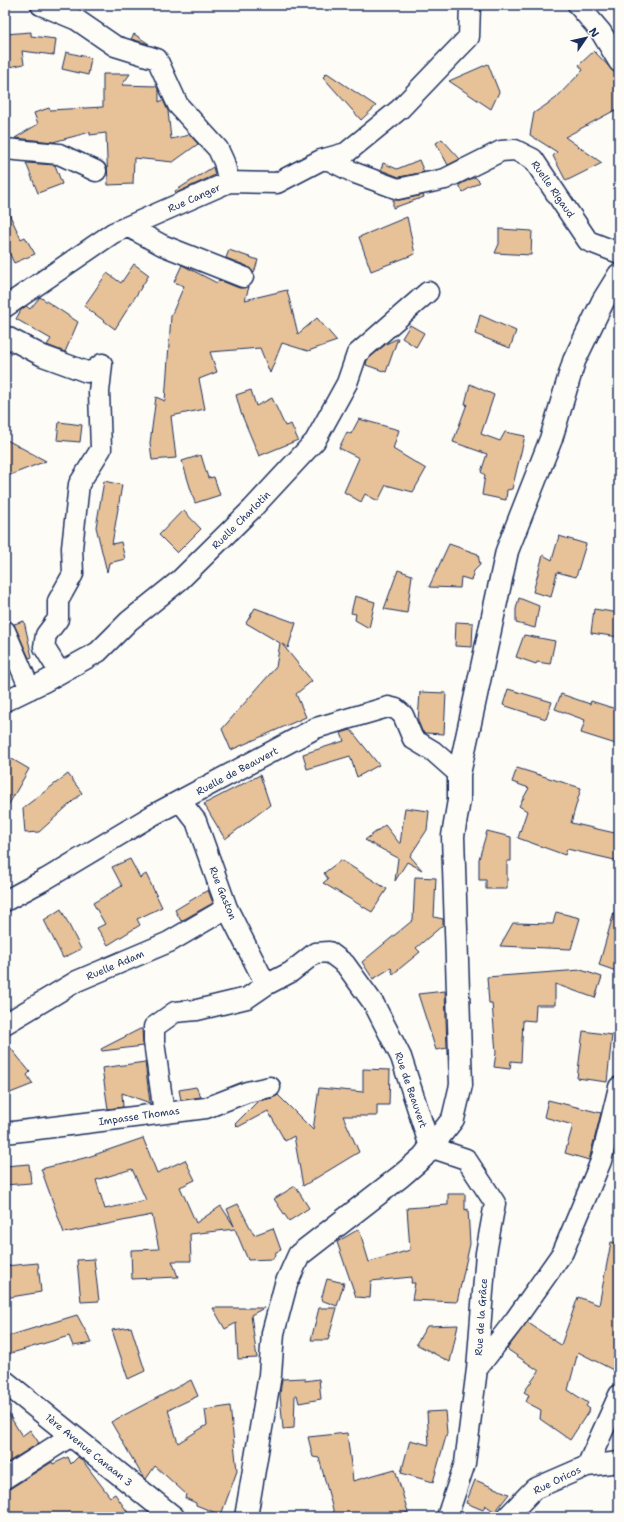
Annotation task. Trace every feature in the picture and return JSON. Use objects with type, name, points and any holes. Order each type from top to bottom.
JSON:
[{"type":"street","points":[[41,5],[77,20],[115,46],[157,59],[178,105],[218,149],[224,162],[229,182]]},
{"type":"street","name":"Rue Canger","points":[[5,307],[113,233],[229,182],[277,183],[320,160],[346,153],[400,109],[469,37],[470,5]]},
{"type":"street","points":[[578,5],[601,32],[619,62]]},
{"type":"street","points":[[5,149],[59,154],[96,171]]},
{"type":"street","name":"Ruelle Rigaud","points":[[320,160],[329,160],[355,174],[398,189],[445,179],[501,151],[515,150],[533,159],[588,241],[619,253]]},
{"type":"street","points":[[129,227],[162,245],[243,277]]},
{"type":"street","points":[[246,1517],[270,1375],[273,1333],[286,1284],[299,1255],[401,1176],[423,1157],[453,1119],[461,1085],[453,836],[459,800],[459,774],[507,551],[551,439],[574,361],[603,301],[619,275]]},
{"type":"street","name":"Ruelle Charlotin","points":[[5,701],[98,652],[129,621],[180,580],[252,509],[315,441],[347,383],[357,354],[428,292]]},
{"type":"street","points":[[5,336],[43,356],[87,372],[94,370],[102,364],[99,392],[101,449],[79,484],[72,548],[73,574],[58,601],[58,619],[46,635],[44,647],[60,673]]},
{"type":"street","points":[[5,631],[30,689]]},
{"type":"street","name":"Ruelle de Beauvert","points":[[5,901],[46,879],[153,815],[316,728],[388,707],[396,708],[403,715],[413,739],[433,751],[459,774]]},
{"type":"street","name":"Rue Gaston","points":[[180,801],[196,821],[227,908],[266,985]]},
{"type":"street","name":"Ruelle Adam","points":[[5,1024],[77,981],[169,942],[227,908]]},
{"type":"street","name":"Rue de Beauvert","points":[[164,1113],[154,1042],[154,1027],[175,1012],[196,1010],[247,998],[266,985],[291,972],[314,953],[329,952],[345,964],[374,1004],[401,1058],[430,1148]]},
{"type":"street","name":"Impasse Thomas","points":[[5,1133],[136,1118],[206,1108],[247,1092],[270,1087]]},
{"type":"street","points":[[477,1369],[515,1320],[563,1252],[600,1161],[619,1087]]},
{"type":"street","name":"Rue de la Grâce","points":[[430,1148],[466,1159],[494,1203],[486,1253],[477,1369],[465,1463],[446,1517]]},
{"type":"street","name":"1ère Avenue Canaan 3","points":[[5,1382],[173,1517]]},
{"type":"street","name":"Rue Oricos","points":[[507,1517],[534,1489],[587,1466],[619,1395]]},
{"type":"street","points":[[5,1478],[71,1436]]},
{"type":"street","points":[[587,1466],[619,1462]]},
{"type":"building","points":[[31,32],[31,36],[56,39],[54,55],[22,51],[24,64],[5,68],[5,34]]},
{"type":"building","points":[[134,34],[149,44],[131,39]]},
{"type":"building","points":[[594,51],[619,77],[619,108],[565,137],[602,163],[566,181],[553,156],[557,152],[530,135],[534,113],[555,99],[583,70],[579,65]]},
{"type":"building","points":[[66,52],[91,58],[88,75],[62,69]]},
{"type":"building","points":[[488,64],[499,92],[491,109],[449,81]]},
{"type":"building","points":[[327,73],[376,106],[361,120],[323,77]]},
{"type":"building","points":[[103,74],[130,74],[122,85],[156,86],[159,91],[159,102],[163,100],[168,111],[171,139],[190,135],[198,144],[173,162],[134,158],[133,184],[108,185],[106,133],[90,135],[90,132],[53,142],[15,138],[38,124],[34,113],[49,108],[50,110],[103,107]]},
{"type":"building","points":[[442,139],[460,159],[448,165],[436,143]]},
{"type":"building","points":[[419,160],[424,172],[399,177],[381,170],[383,163],[397,169]]},
{"type":"building","points":[[26,163],[55,165],[62,184],[38,193]]},
{"type":"building","points":[[213,167],[215,175],[176,193],[175,191]]},
{"type":"building","points":[[475,177],[480,182],[463,192],[459,185]]},
{"type":"building","points":[[423,195],[424,197],[393,208],[393,200]]},
{"type":"building","points":[[5,205],[21,239],[25,237],[35,254],[14,263],[5,244]]},
{"type":"building","points":[[407,217],[415,254],[371,271],[359,237]]},
{"type":"building","points":[[499,229],[532,231],[531,255],[495,253],[499,244]]},
{"type":"building","points":[[229,250],[258,260],[254,273],[247,266],[226,258]]},
{"type":"building","points":[[134,264],[149,275],[115,329],[84,306],[107,273],[121,283]]},
{"type":"building","points":[[182,265],[217,283],[219,280],[239,288],[249,287],[245,300],[287,290],[298,334],[317,318],[337,341],[308,351],[282,343],[270,373],[260,348],[210,352],[217,372],[199,379],[205,409],[171,416],[176,458],[152,460],[150,443],[156,397],[165,401],[171,316],[184,286],[174,282]]},
{"type":"building","points":[[40,297],[78,322],[65,352],[47,345],[51,339],[16,319],[21,310],[26,306],[30,309]]},
{"type":"building","points":[[480,315],[516,331],[510,348],[475,334]]},
{"type":"building","points":[[410,325],[424,333],[416,347],[402,338]]},
{"type":"building","points":[[398,338],[386,372],[366,365],[367,360],[386,344]]},
{"type":"building","points":[[470,384],[494,395],[481,434],[500,441],[505,432],[525,436],[512,489],[507,490],[506,500],[482,495],[485,475],[481,472],[487,454],[453,442],[467,404],[465,404]]},
{"type":"building","points":[[251,390],[256,406],[272,398],[285,426],[291,424],[298,440],[259,456],[241,413],[236,395]]},
{"type":"building","points":[[359,419],[399,430],[393,449],[426,469],[413,492],[386,485],[378,501],[365,494],[361,502],[344,492],[359,458],[339,448],[347,432],[351,434]]},
{"type":"building","points":[[59,422],[82,425],[80,442],[57,440]]},
{"type":"building","points":[[5,439],[46,461],[5,477]]},
{"type":"building","points":[[201,455],[208,478],[214,477],[220,495],[195,503],[182,461]]},
{"type":"building","points":[[104,481],[122,485],[112,544],[121,542],[125,559],[109,563],[107,572],[96,527]]},
{"type":"building","points":[[183,510],[201,529],[177,553],[159,535]]},
{"type":"building","points":[[559,536],[586,544],[576,577],[557,572],[551,597],[533,592],[543,555],[552,560]]},
{"type":"building","points":[[449,544],[478,554],[480,565],[474,571],[471,580],[461,577],[460,588],[429,587]]},
{"type":"building","points":[[398,570],[412,575],[407,613],[384,609]]},
{"type":"building","points":[[355,596],[375,602],[369,628],[355,620],[356,614],[351,613]]},
{"type":"building","points":[[519,598],[539,606],[535,628],[516,623],[516,609]]},
{"type":"building","points":[[255,608],[296,623],[288,648],[282,644],[312,681],[296,694],[306,717],[231,750],[222,729],[276,667],[280,643],[246,623]]},
{"type":"building","points":[[594,609],[619,613],[619,637],[591,633]]},
{"type":"building","points":[[24,621],[32,657],[29,658],[14,624]]},
{"type":"building","points":[[456,622],[473,623],[472,647],[455,646]]},
{"type":"building","points":[[524,635],[555,641],[550,664],[537,662],[536,664],[516,657]]},
{"type":"building","points":[[508,689],[552,702],[546,719],[503,705]]},
{"type":"building","points":[[420,692],[446,693],[444,734],[425,733],[422,731],[418,721]]},
{"type":"building","points":[[561,694],[590,704],[591,701],[619,710],[619,745],[581,733],[585,720],[555,709]]},
{"type":"building","points":[[351,730],[379,765],[357,777],[350,756],[307,769],[303,754],[344,741],[341,733]]},
{"type":"building","points":[[5,755],[29,769],[5,811]]},
{"type":"building","points":[[517,768],[581,788],[571,823],[619,834],[619,861],[567,849],[565,855],[518,838],[527,811],[519,806],[529,788],[512,782]]},
{"type":"building","points":[[68,774],[82,793],[39,832],[25,833],[23,808]]},
{"type":"building","points":[[260,775],[270,805],[225,839],[204,804]]},
{"type":"building","points":[[405,808],[429,811],[427,830],[410,856],[422,870],[407,862],[395,881],[398,858],[365,840],[385,825],[400,844]]},
{"type":"building","points":[[487,831],[511,837],[511,861],[507,861],[507,889],[486,889],[486,880],[479,880],[479,859]]},
{"type":"building","points":[[130,859],[140,878],[146,874],[162,907],[137,919],[140,925],[108,945],[97,928],[105,924],[93,903],[122,886],[112,867]]},
{"type":"building","points":[[341,860],[387,889],[372,912],[323,883],[328,879],[324,873]]},
{"type":"building","points":[[415,877],[436,878],[434,917],[443,919],[443,925],[416,948],[420,952],[393,974],[391,968],[373,979],[362,962],[413,920]]},
{"type":"building","points":[[208,890],[213,903],[181,921],[175,910]]},
{"type":"building","points":[[61,909],[81,949],[63,958],[44,920]]},
{"type":"building","points":[[556,912],[580,918],[571,949],[500,946],[513,923],[553,924]]},
{"type":"building","points":[[614,912],[619,913],[619,972],[599,965]]},
{"type":"building","points":[[581,970],[602,977],[595,998],[555,984],[555,1005],[536,1005],[535,1021],[523,1020],[521,1062],[511,1061],[510,1069],[494,1067],[496,1053],[492,1003],[489,1003],[487,977]]},
{"type":"building","points":[[445,991],[447,1048],[436,1050],[418,994]]},
{"type":"building","points":[[142,1029],[143,1046],[102,1051],[101,1049]]},
{"type":"building","points":[[583,1031],[612,1035],[607,1082],[577,1078]]},
{"type":"building","points":[[5,1041],[30,1072],[27,1075],[33,1084],[5,1095]]},
{"type":"building","points":[[145,1062],[150,1103],[122,1093],[123,1107],[108,1109],[102,1068]]},
{"type":"building","points":[[363,1069],[390,1070],[389,1105],[377,1105],[377,1116],[343,1116],[359,1152],[303,1186],[294,1136],[285,1141],[268,1111],[238,1127],[235,1124],[258,1101],[278,1095],[313,1130],[319,1088],[363,1092]]},
{"type":"building","points":[[196,1087],[201,1097],[181,1100],[179,1090]]},
{"type":"building","points":[[548,1100],[601,1113],[589,1160],[565,1153],[573,1125],[544,1117]]},
{"type":"building","points":[[143,1138],[157,1173],[185,1160],[195,1180],[180,1187],[196,1223],[221,1206],[234,1226],[227,1209],[238,1204],[254,1235],[273,1228],[281,1250],[276,1252],[273,1259],[248,1260],[235,1229],[190,1234],[191,1261],[172,1261],[178,1277],[132,1279],[131,1250],[159,1249],[152,1215],[64,1233],[41,1169],[88,1157]],"holes":[[[132,1169],[146,1200],[105,1209],[96,1180]]]},
{"type":"building","points":[[29,1164],[31,1183],[5,1185],[5,1166]]},
{"type":"building","points":[[295,1186],[309,1208],[289,1221],[274,1199]]},
{"type":"building","points":[[448,1194],[465,1194],[465,1210],[468,1209],[470,1244],[457,1302],[412,1300],[415,1283],[411,1283],[412,1277],[371,1281],[370,1298],[356,1297],[337,1242],[359,1229],[369,1262],[410,1250],[407,1208],[448,1205]]},
{"type":"building","points":[[611,1242],[619,1243],[619,1373],[578,1352],[568,1390],[588,1403],[586,1406],[590,1409],[570,1440],[540,1419],[541,1410],[526,1402],[529,1395],[524,1392],[539,1371],[507,1349],[527,1322],[561,1345],[578,1297],[599,1305]]},
{"type":"building","points":[[94,1259],[99,1301],[81,1302],[77,1260]]},
{"type":"building","points":[[38,1263],[41,1292],[5,1298],[5,1266]]},
{"type":"building","points":[[327,1279],[344,1283],[337,1306],[321,1300]]},
{"type":"building","points":[[213,1308],[264,1308],[251,1315],[257,1358],[238,1359],[236,1323],[225,1329]]},
{"type":"building","points":[[319,1308],[337,1308],[328,1340],[311,1340]]},
{"type":"building","points":[[77,1315],[92,1343],[73,1346],[69,1336],[5,1355],[5,1337]]},
{"type":"building","points":[[458,1325],[450,1362],[416,1344],[427,1326]]},
{"type":"building","points":[[131,1327],[145,1371],[128,1379],[112,1330]]},
{"type":"building","points":[[305,1378],[305,1381],[319,1379],[321,1399],[299,1403],[297,1395],[295,1395],[294,1428],[283,1429],[280,1394],[282,1379]]},
{"type":"building","points":[[191,1380],[198,1396],[168,1410],[178,1443],[207,1425],[205,1410],[230,1406],[237,1471],[221,1515],[196,1505],[196,1503],[185,1498],[186,1494],[155,1466],[146,1479],[143,1477],[111,1422]]},
{"type":"building","points":[[5,1408],[22,1436],[30,1430],[39,1443],[5,1464]]},
{"type":"building","points":[[445,1411],[447,1433],[433,1482],[401,1473],[410,1440],[429,1445],[427,1412]]},
{"type":"building","points":[[347,1433],[353,1481],[395,1469],[408,1512],[393,1517],[335,1517],[319,1458],[313,1457],[308,1437]]},
{"type":"building","points":[[68,1457],[71,1464],[78,1457],[83,1461],[110,1497],[115,1494],[131,1517],[5,1517],[5,1489],[11,1488],[52,1462],[53,1464]]},
{"type":"building","points":[[475,1480],[509,1494],[495,1512],[485,1505],[483,1510],[466,1503]]}]
